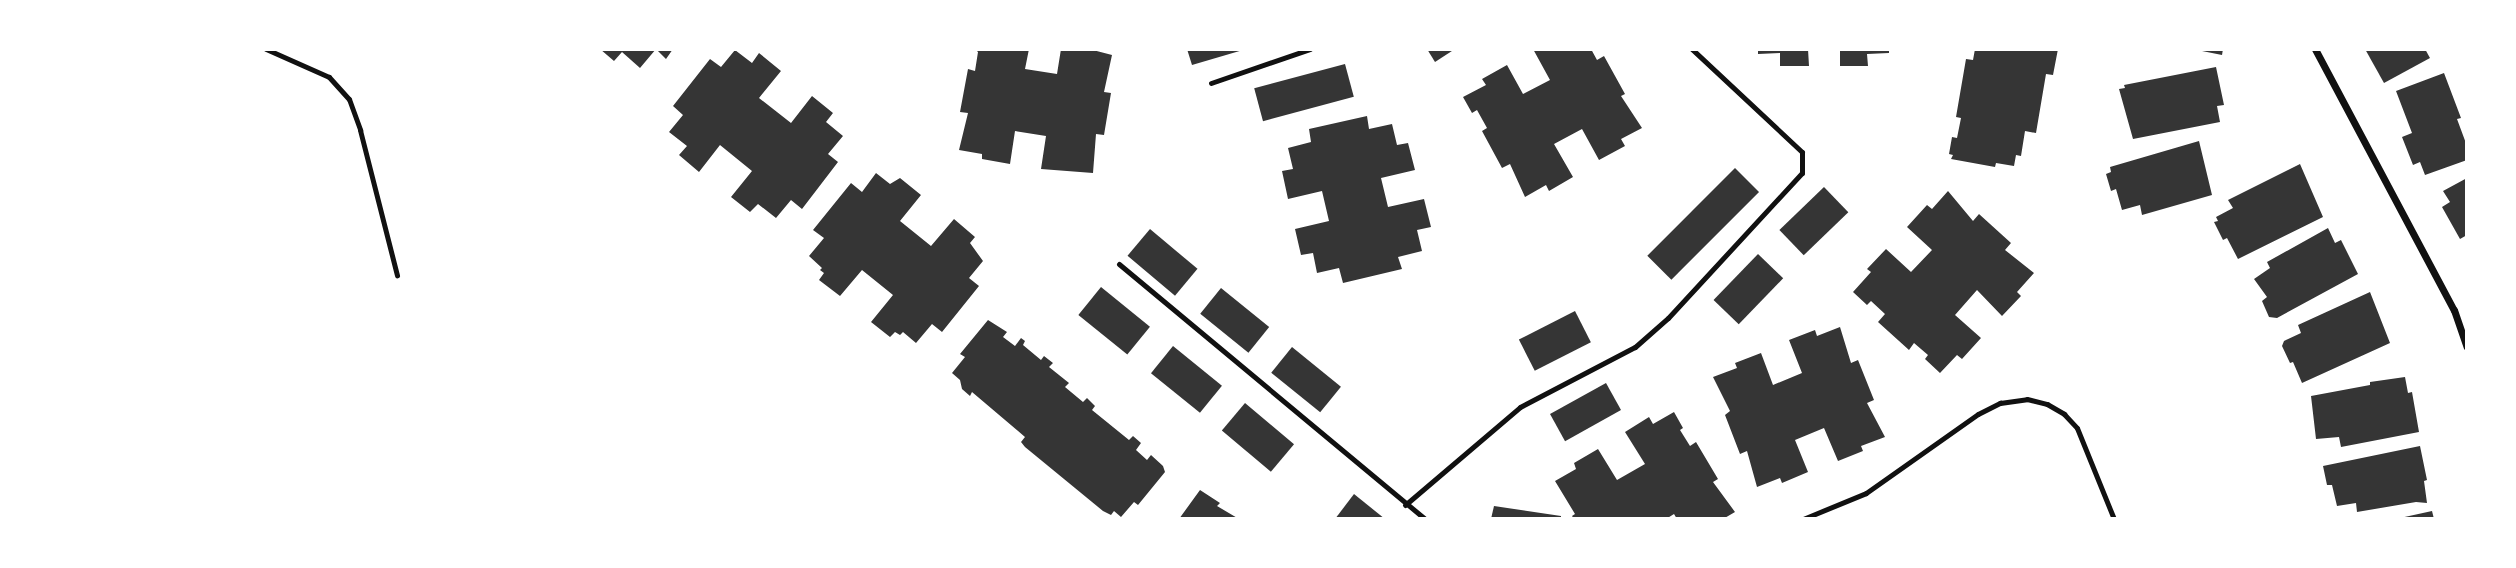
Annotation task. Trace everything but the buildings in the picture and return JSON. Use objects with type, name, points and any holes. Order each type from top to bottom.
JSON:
[{"type":"street","points":[[2315,49],[2454,310],[2467,347]]},
{"type":"lane","points":[[267,49],[329,77],[349,99],[360,130],[397,275]]},
{"type":"lane","points":[[1211,83],[1310,49]]},
{"type":"lane","points":[[1405,505],[1520,407],[1635,347],[1668,318],[1802,173],[1802,152],[1692,49]]},
{"type":"lane","points":[[1119,264],[1425,519]]},
{"type":"lane","points":[[1803,519],[1866,493],[1978,414],[2000,403],[2027,399],[2047,404],[2064,414],[2077,428],[2114,519]]}]
